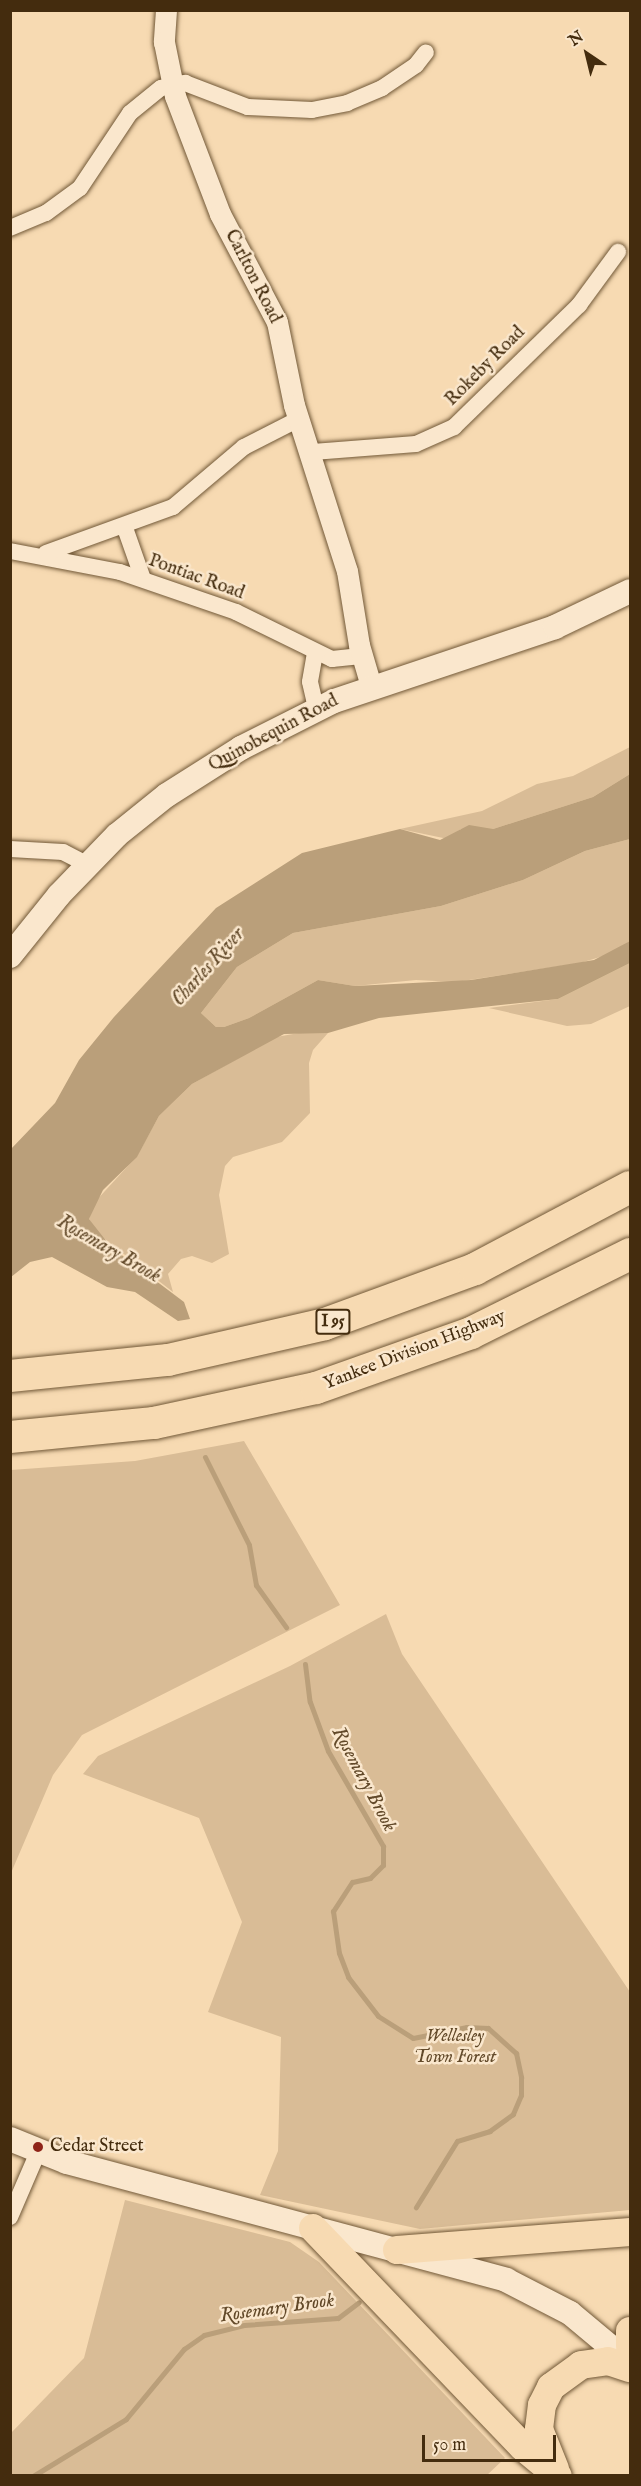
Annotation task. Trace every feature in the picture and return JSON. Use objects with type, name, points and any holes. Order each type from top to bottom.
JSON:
[{"type":"highway","name":"I 95","points":[[10,1376],[168,1360],[325,1324],[476,1269],[630,1187]]},
{"type":"highway","name":"Yankee Division Highway","points":[[10,1437],[154,1424],[316,1388],[471,1333],[630,1254]]},
{"type":"highway","points":[[313,2228],[523,2447],[559,2475]]},
{"type":"highway","points":[[397,2250],[630,2232]]},
{"type":"highway","points":[[630,2331],[630,2346]]},
{"type":"highway","points":[[559,2475],[539,2436],[540,2414],[551,2387],[581,2364],[608,2361],[630,2368]]},
{"type":"main road","name":"Quinobequin Road","points":[[10,956],[87,864],[176,789],[316,708],[371,686],[534,635],[630,591]]},
{"type":"main road","points":[[10,2139],[38,2152],[397,2250],[526,2289],[578,2319],[630,2363]]},
{"type":"street","name":"Carlton Road","points":[[166,10],[164,42],[171,84],[220,214],[277,322],[299,419],[313,452],[347,571],[361,656],[371,686]]},
{"type":"street","points":[[10,228],[70,197],[96,168],[136,106],[171,84],[185,83],[248,107],[312,110],[347,103],[382,88],[426,52]]},
{"type":"street","name":"Rokeby Road","points":[[313,452],[416,444],[454,427],[579,305],[618,252]]},
{"type":"street","points":[[42,554],[125,528],[185,500],[244,447],[299,419]]},
{"type":"street","points":[[125,528],[143,579]]},
{"type":"street","name":"Pontiac Road","points":[[10,551],[42,554],[143,579],[246,616],[315,653],[332,659],[361,656]]},
{"type":"street","points":[[315,653],[310,682],[316,708]]},
{"type":"street","points":[[10,849],[63,852],[87,864]]},
{"type":"street","points":[[10,2217],[38,2152]]},
{"type":"green space","points":[[630,747],[630,774],[593,797],[493,829],[461,829],[448,839],[400,829],[482,811],[537,784],[573,776]]},
{"type":"green space","points":[[630,839],[630,941],[610,954],[580,963],[456,982],[416,980],[355,986],[318,980],[249,1018],[224,1027],[216,1027],[201,1013],[237,967],[293,933],[441,906],[523,880],[585,851]]},
{"type":"green space","points":[[630,963],[630,1006],[591,1024],[567,1026],[489,1008],[558,999]]},
{"type":"green space","points":[[299,1033],[328,1033],[313,1050],[309,1063],[310,1113],[282,1142],[233,1157],[225,1166],[219,1195],[229,1254],[212,1263],[192,1256],[181,1259],[168,1274],[173,1292],[98,1234],[89,1219],[94,1203],[137,1156],[159,1116],[192,1084],[276,1037]]},
{"type":"green space","points":[[244,1441],[340,1605],[82,1735],[53,1775],[11,1873],[11,1470],[135,1461]]},
{"type":"green space","name":"Wellesley Town Forest","points":[[386,1614],[402,1654],[630,1992],[630,2210],[420,2229],[260,2195],[278,2151],[281,2037],[208,2012],[242,1922],[199,1818],[83,1774],[98,1756],[290,1666]]},
{"type":"green space","points":[[125,2200],[290,2242],[319,2262],[505,2458],[486,2476],[11,2475],[11,2433],[84,2358]]},
{"type":"water","name":"Charles River","points":[[630,774],[630,839],[585,851],[523,880],[441,906],[293,933],[237,967],[201,1013],[216,1027],[224,1027],[249,1018],[318,980],[355,986],[471,980],[594,960],[630,941],[630,963],[558,999],[379,1018],[328,1033],[284,1034],[192,1084],[159,1116],[137,1157],[103,1190],[89,1219],[111,1247],[184,1302],[190,1319],[178,1321],[135,1292],[107,1287],[52,1257],[30,1262],[11,1277],[11,1149],[55,1103],[79,1060],[114,1017],[216,908],[302,853],[400,829],[440,840],[469,825],[493,829],[593,797]]},
{"type":"waterway","name":"Rosemary Brook","points":[[205,1457],[249,1545],[256,1585],[286,1627]]},
{"type":"waterway","name":"Rosemary Brook","points":[[305,1664],[310,1702],[328,1751],[383,1846],[383,1865],[370,1878],[352,1882],[333,1911],[339,1953],[348,1977],[378,2016],[413,2038],[467,2027],[488,2028],[516,2053],[521,2077],[521,2095],[513,2114],[490,2131],[457,2141],[416,2207]]},
{"type":"waterway","name":"Rosemary Brook","points":[[33,2476],[126,2419],[184,2349],[204,2335],[244,2325],[338,2318],[359,2302]]},
{"type":"place","name":"Cedar Street","points":[[38,2147]]}]
